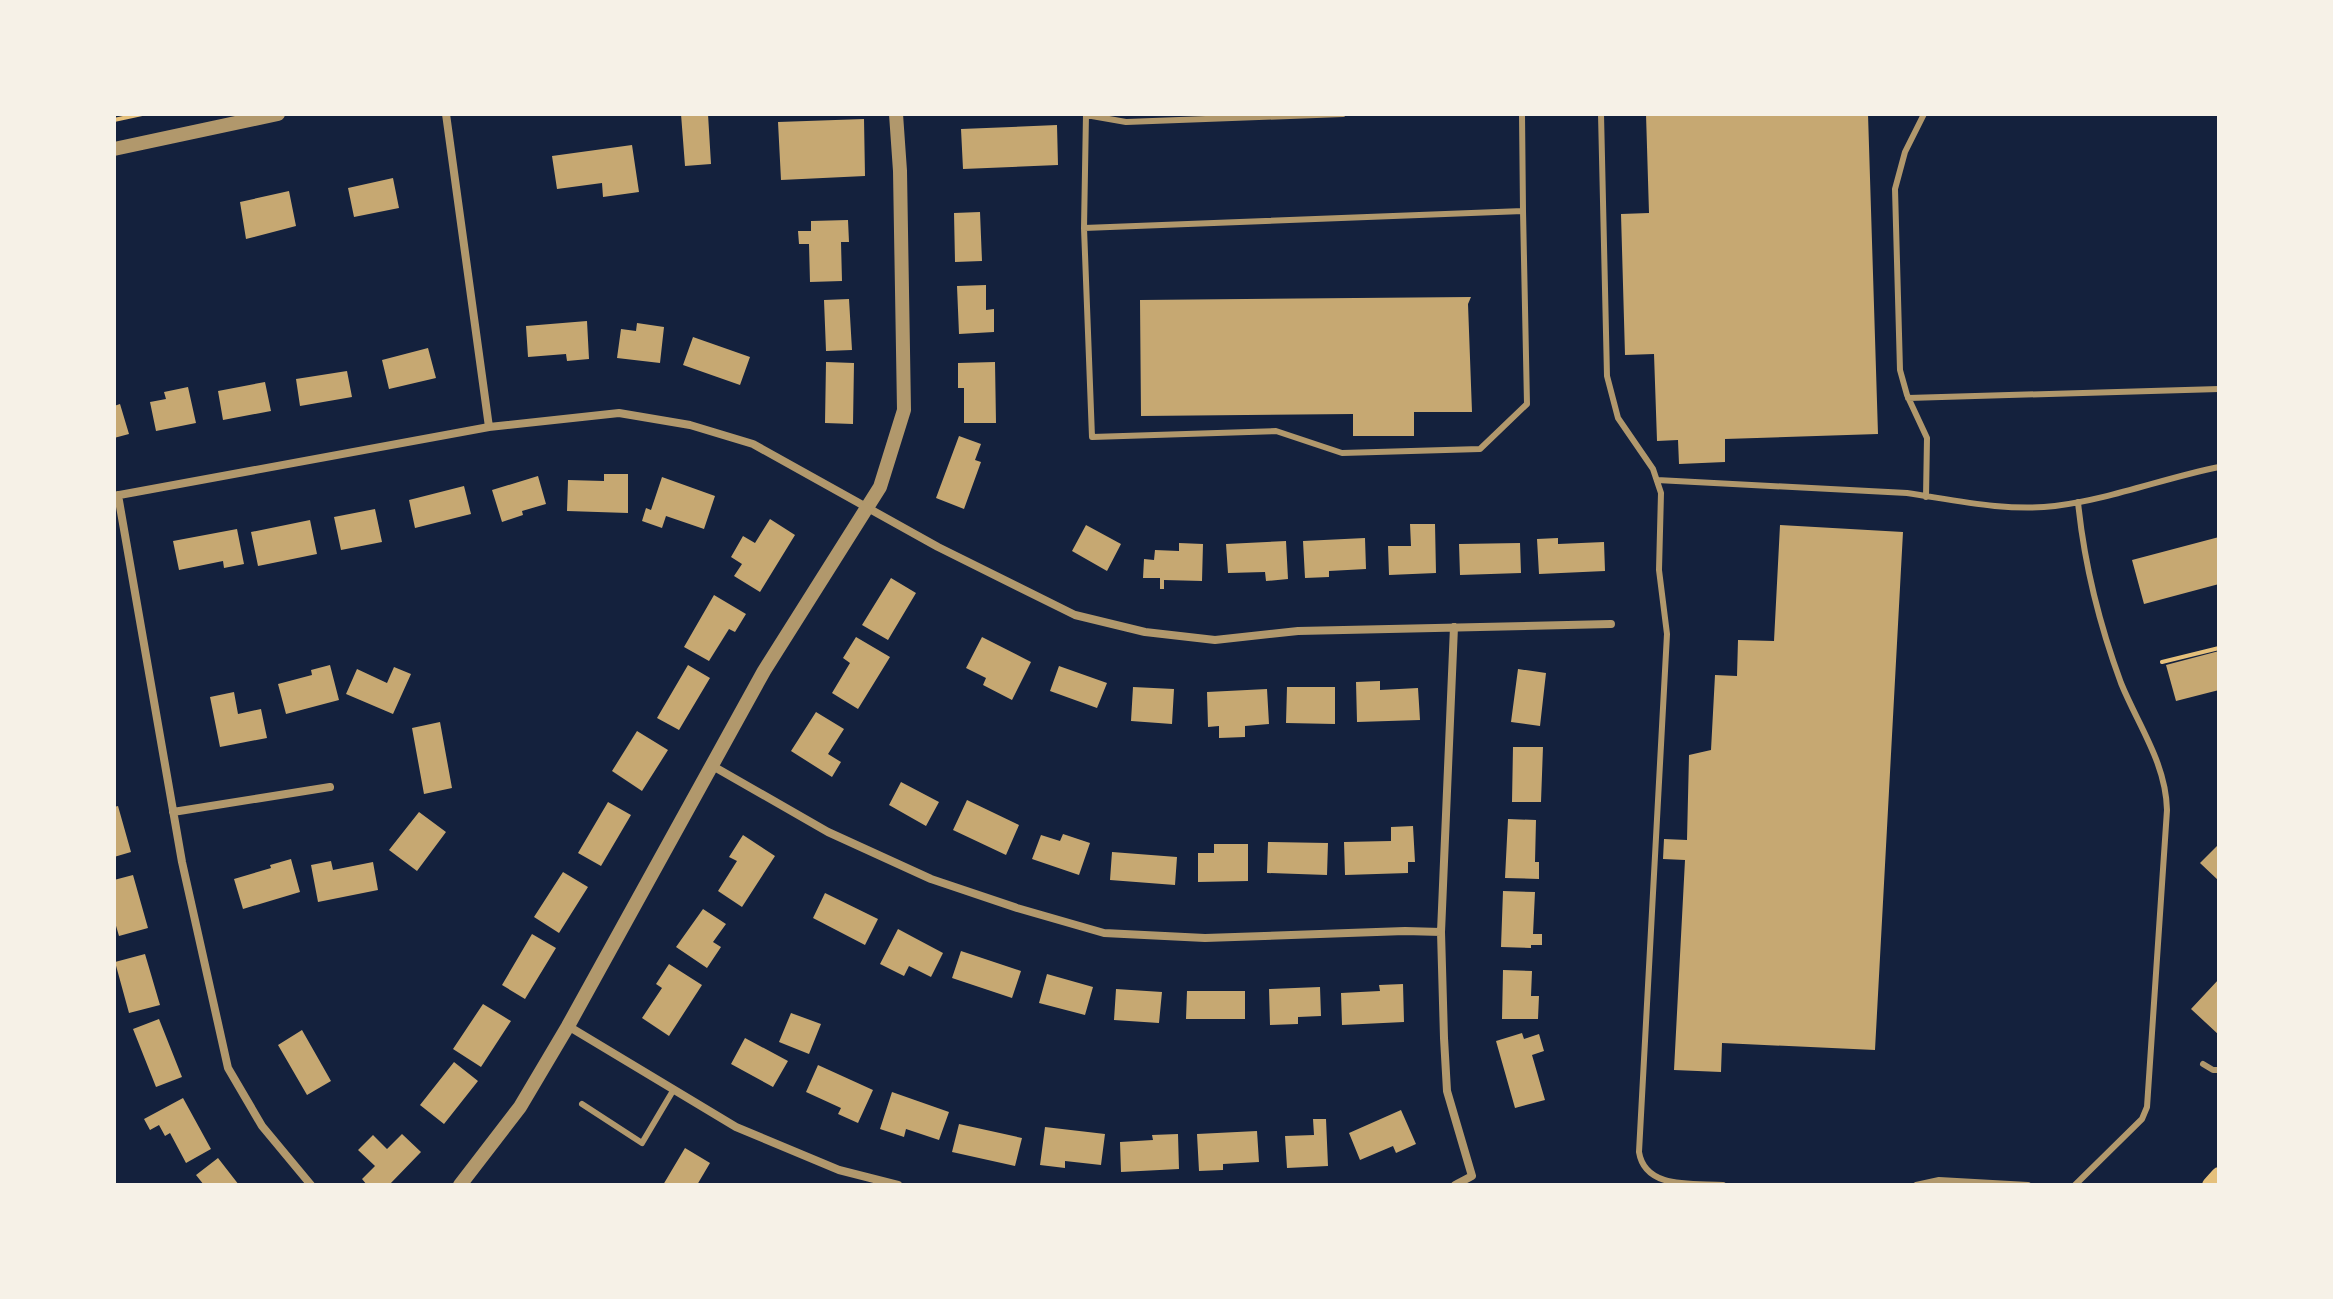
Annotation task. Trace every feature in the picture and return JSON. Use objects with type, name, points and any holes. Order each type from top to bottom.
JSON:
[{"type":"main road","points":[[2210,1185],[2219,1175]]},
{"type":"street","points":[[114,149],[278,114]]},
{"type":"street","points":[[446,114],[489,427]]},
{"type":"street","points":[[460,1185],[520,1107],[764,671],[868,507],[884,476],[904,410],[896,114]]},
{"type":"street","points":[[311,1185],[262,1126],[228,1068],[173,812],[116,496],[489,427],[619,413],[690,425],[753,444],[938,547],[1075,615],[1145,632],[1215,640],[1298,631],[1611,624]]},
{"type":"street","points":[[1454,627],[1441,932],[1447,1091],[1472,1176],[1455,1185]]},
{"type":"street","points":[[711,765],[828,832],[931,879],[1104,933],[1205,938],[1441,932]]},
{"type":"street","points":[[173,812],[330,787]]},
{"type":"street","points":[[568,1026],[736,1127],[839,1170],[898,1185]]},
{"type":"lane","points":[[1343,114],[1126,122],[1086,115],[1084,228],[1092,437],[1276,431],[1342,453],[1480,449],[1527,404],[1522,114]]},
{"type":"lane","points":[[1601,114],[1608,383],[1621,424],[1657,480],[1662,497],[1659,577],[1667,640],[1639,1152],[1644,1168],[1661,1180],[1723,1185]]},
{"type":"lane","points":[[1924,114],[1902,159],[1894,200],[1900,370],[1908,398],[1927,438],[1926,497]]},
{"type":"lane","points":[[1084,228],[1523,211]]},
{"type":"lane","points":[[1908,398],[2219,389]]},
{"type":"lane","points":[[1657,480],[1907,493],[1947,502],[2042,507],[2078,502],[2219,467]]},
{"type":"lane","points":[[2075,1185],[2142,1119],[2147,1110],[2167,810],[2159,765],[2128,700],[2110,650],[2082,540],[2078,502]]},
{"type":"lane","points":[[2203,1064],[2219,1070]]},
{"type":"lane","points":[[582,1104],[642,1143],[674,1089]]},
{"type":"lane","points":[[1916,1185],[1939,1180],[2028,1185]]},
{"type":"path","points":[[114,120],[142,114]]},
{"type":"path","points":[[2162,662],[2219,648]]},
{"type":"building","points":[[681,114],[708,114],[711,164],[685,166]]},
{"type":"building","points":[[1646,114],[1868,114],[1878,434],[1725,439],[1725,462],[1679,464],[1678,440],[1657,441],[1654,354],[1625,355],[1621,214],[1649,213]]},
{"type":"building","points":[[864,119],[865,176],[781,180],[778,122]]},
{"type":"building","points":[[1057,125],[1058,165],[963,169],[961,129]]},
{"type":"building","points":[[632,145],[639,192],[603,197],[602,183],[557,189],[552,156]]},
{"type":"building","points":[[393,178],[399,208],[354,217],[348,188]]},
{"type":"building","points":[[289,191],[296,226],[246,239],[240,202]]},
{"type":"building","points":[[980,212],[982,261],[955,262],[954,213]]},
{"type":"building","points":[[848,220],[849,242],[841,242],[842,281],[810,282],[809,244],[799,244],[798,231],[811,231],[811,221]]},
{"type":"building","points":[[986,285],[986,310],[994,309],[994,332],[959,334],[957,286]]},
{"type":"building","points":[[1471,297],[1468,304],[1472,412],[1414,412],[1414,436],[1353,436],[1353,414],[1141,416],[1140,300]]},
{"type":"building","points":[[849,299],[852,350],[826,351],[824,300]]},
{"type":"building","points":[[587,321],[589,359],[567,361],[566,354],[528,357],[526,326]]},
{"type":"building","points":[[637,323],[664,327],[660,363],[617,358],[621,329],[636,331]]},
{"type":"building","points":[[693,337],[750,357],[740,385],[683,365]]},
{"type":"building","points":[[428,348],[436,378],[389,389],[382,360]]},
{"type":"building","points":[[826,362],[854,363],[853,424],[825,423]]},
{"type":"building","points":[[995,362],[996,423],[964,423],[964,388],[958,388],[958,363]]},
{"type":"building","points":[[347,371],[352,397],[300,406],[296,379]]},
{"type":"building","points":[[265,382],[271,411],[223,420],[218,391]]},
{"type":"building","points":[[188,387],[196,423],[156,431],[150,402],[166,399],[164,392]]},
{"type":"building","points":[[120,404],[129,434],[114,438],[114,406]]},
{"type":"building","points":[[959,436],[981,444],[975,460],[981,462],[964,509],[936,498]]},
{"type":"building","points":[[604,474],[628,474],[628,513],[567,511],[568,480],[604,481]]},
{"type":"building","points":[[538,476],[546,504],[522,511],[523,515],[502,522],[492,490]]},
{"type":"building","points":[[662,477],[715,496],[704,529],[666,516],[662,528],[642,521],[646,508],[651,510]]},
{"type":"building","points":[[464,486],[471,514],[415,528],[409,500]]},
{"type":"building","points":[[375,509],[382,542],[341,550],[334,517]]},
{"type":"building","points":[[770,519],[795,535],[760,592],[734,576],[742,564],[731,557],[743,536],[755,543]]},
{"type":"building","points":[[310,520],[317,554],[258,566],[251,532]]},
{"type":"building","points":[[1410,524],[1435,524],[1436,573],[1389,575],[1388,546],[1411,546]]},
{"type":"building","points":[[1086,525],[1121,544],[1107,571],[1072,551]]},
{"type":"building","points":[[1780,525],[1903,532],[1875,1050],[1722,1043],[1721,1072],[1674,1070],[1685,860],[1663,859],[1664,839],[1687,840],[1689,755],[1711,750],[1715,675],[1737,676],[1738,640],[1774,641]]},
{"type":"building","points":[[237,529],[244,564],[224,568],[223,561],[179,570],[173,541]]},
{"type":"building","points":[[2219,537],[2219,584],[2144,604],[2132,560]]},
{"type":"building","points":[[1365,538],[1366,569],[1329,571],[1329,577],[1305,578],[1303,541]]},
{"type":"building","points":[[1558,538],[1558,544],[1604,542],[1605,571],[1539,574],[1537,539]]},
{"type":"building","points":[[1286,541],[1288,579],[1266,581],[1265,572],[1228,573],[1226,544]]},
{"type":"building","points":[[1179,543],[1203,544],[1202,581],[1164,580],[1164,589],[1160,589],[1160,578],[1143,578],[1144,559],[1154,560],[1155,550],[1179,551]]},
{"type":"building","points":[[1520,543],[1521,573],[1460,575],[1459,544]]},
{"type":"building","points":[[891,578],[916,593],[888,640],[862,625]]},
{"type":"building","points":[[714,595],[746,614],[735,632],[729,629],[709,661],[684,647]]},
{"type":"building","points":[[856,637],[890,657],[858,709],[832,693],[850,663],[843,658]]},
{"type":"building","points":[[982,637],[1031,662],[1012,700],[983,685],[986,678],[966,668]]},
{"type":"building","points":[[2219,651],[2219,690],[2176,701],[2166,665]]},
{"type":"building","points":[[330,665],[339,700],[286,714],[278,684],[312,675],[311,670]]},
{"type":"building","points":[[688,665],[710,678],[679,730],[657,718]]},
{"type":"building","points":[[1059,666],[1107,683],[1097,708],[1050,691]]},
{"type":"building","points":[[394,667],[411,674],[393,714],[346,694],[357,669],[387,683]]},
{"type":"building","points":[[1518,669],[1546,673],[1540,726],[1511,722]]},
{"type":"building","points":[[1380,681],[1380,690],[1418,688],[1420,720],[1357,722],[1356,682]]},
{"type":"building","points":[[1133,687],[1174,689],[1172,724],[1131,721]]},
{"type":"building","points":[[1287,687],[1335,687],[1335,724],[1286,723]]},
{"type":"building","points":[[1267,689],[1269,724],[1245,726],[1245,737],[1219,738],[1219,726],[1208,727],[1207,692]]},
{"type":"building","points":[[234,692],[238,714],[261,709],[267,738],[220,747],[210,697]]},
{"type":"building","points":[[816,712],[844,729],[828,754],[841,762],[832,777],[791,751]]},
{"type":"building","points":[[440,722],[452,788],[424,794],[412,728]]},
{"type":"building","points":[[637,731],[668,750],[642,791],[612,771]]},
{"type":"building","points":[[1513,747],[1543,747],[1541,802],[1512,802]]},
{"type":"building","points":[[901,782],[939,802],[926,826],[889,805]]},
{"type":"building","points":[[967,800],[1019,825],[1006,855],[953,830]]},
{"type":"building","points":[[608,802],[631,815],[601,866],[578,853]]},
{"type":"building","points":[[118,806],[131,852],[114,857],[114,807]]},
{"type":"building","points":[[419,812],[446,832],[417,871],[389,850]]},
{"type":"building","points":[[1508,819],[1536,820],[1535,862],[1539,862],[1539,879],[1505,878]]},
{"type":"building","points":[[1413,826],[1415,862],[1408,862],[1408,873],[1345,875],[1344,842],[1391,841],[1391,827]]},
{"type":"building","points":[[1063,834],[1090,843],[1079,875],[1032,859],[1041,835],[1060,841]]},
{"type":"building","points":[[743,835],[775,856],[742,907],[718,891],[737,861],[729,857]]},
{"type":"building","points":[[1268,842],[1328,843],[1327,875],[1267,873]]},
{"type":"building","points":[[1214,844],[1248,844],[1248,881],[1198,882],[1198,853],[1214,853]]},
{"type":"building","points":[[2219,844],[2219,881],[2200,863]]},
{"type":"building","points":[[1112,852],[1177,857],[1175,885],[1110,880]]},
{"type":"building","points":[[291,859],[300,892],[243,909],[234,879]]},
{"type":"building","points":[[331,861],[333,870],[373,862],[378,890],[318,902],[311,865]]},
{"type":"building","points":[[563,872],[588,887],[559,933],[534,917]]},
{"type":"building","points":[[133,875],[148,928],[119,936],[114,919],[114,880]]},
{"type":"building","points":[[1503,891],[1535,892],[1533,934],[1542,934],[1542,945],[1531,945],[1531,948],[1501,947]]},
{"type":"building","points":[[825,893],[878,919],[865,945],[813,918]]},
{"type":"building","points":[[703,909],[726,924],[713,942],[721,947],[707,968],[676,947]]},
{"type":"building","points":[[898,929],[943,953],[931,977],[909,966],[904,976],[880,964]]},
{"type":"building","points":[[532,934],[556,948],[525,999],[502,985]]},
{"type":"building","points":[[961,951],[1021,971],[1012,998],[952,978]]},
{"type":"building","points":[[145,954],[160,1005],[129,1013],[115,962]]},
{"type":"building","points":[[669,964],[702,985],[669,1036],[642,1018],[662,988],[656,984]]},
{"type":"building","points":[[1503,970],[1532,971],[1531,996],[1539,996],[1538,1019],[1502,1019]]},
{"type":"building","points":[[1047,974],[1093,987],[1085,1015],[1039,1003]]},
{"type":"building","points":[[2219,979],[2219,1035],[2191,1009]]},
{"type":"building","points":[[1403,984],[1404,1022],[1342,1025],[1341,993],[1380,991],[1379,985]]},
{"type":"building","points":[[1320,987],[1321,1016],[1298,1017],[1298,1024],[1270,1025],[1269,989]]},
{"type":"building","points":[[1116,989],[1162,992],[1159,1023],[1114,1020]]},
{"type":"building","points":[[1187,991],[1245,991],[1245,1019],[1186,1019]]},
{"type":"building","points":[[483,1004],[511,1021],[481,1067],[453,1049]]},
{"type":"building","points":[[791,1013],[821,1024],[809,1054],[779,1042]]},
{"type":"building","points":[[159,1019],[182,1077],[156,1087],[133,1029]]},
{"type":"building","points":[[302,1030],[331,1081],[307,1095],[278,1045]]},
{"type":"building","points":[[1522,1033],[1524,1039],[1539,1034],[1544,1051],[1532,1055],[1545,1100],[1515,1108],[1496,1041]]},
{"type":"building","points":[[745,1038],[788,1061],[773,1087],[731,1064]]},
{"type":"building","points":[[454,1062],[478,1081],[444,1124],[420,1105]]},
{"type":"building","points":[[818,1065],[873,1090],[858,1123],[838,1114],[841,1108],[806,1092]]},
{"type":"building","points":[[892,1092],[949,1112],[939,1140],[906,1129],[904,1137],[880,1129]]},
{"type":"building","points":[[183,1098],[211,1149],[186,1163],[170,1133],[165,1136],[159,1125],[150,1130],[144,1119]]},
{"type":"building","points":[[1401,1110],[1416,1144],[1396,1153],[1393,1146],[1360,1160],[1349,1133]]},
{"type":"building","points":[[1313,1119],[1326,1119],[1328,1166],[1287,1168],[1285,1136],[1314,1135]]},
{"type":"building","points":[[959,1124],[1022,1138],[1015,1166],[952,1152]]},
{"type":"building","points":[[1045,1127],[1105,1134],[1101,1165],[1065,1161],[1065,1168],[1040,1165]]},
{"type":"building","points":[[1257,1131],[1259,1162],[1223,1164],[1223,1170],[1199,1171],[1197,1134]]},
{"type":"building","points":[[402,1134],[421,1152],[389,1185],[367,1185],[362,1179],[375,1166],[358,1150],[373,1135],[387,1149]]},
{"type":"building","points":[[1178,1134],[1179,1169],[1121,1172],[1120,1142],[1153,1140],[1152,1135]]},
{"type":"building","points":[[685,1148],[710,1163],[697,1185],[663,1185]]},
{"type":"building","points":[[218,1158],[239,1185],[204,1185],[196,1175]]}]
